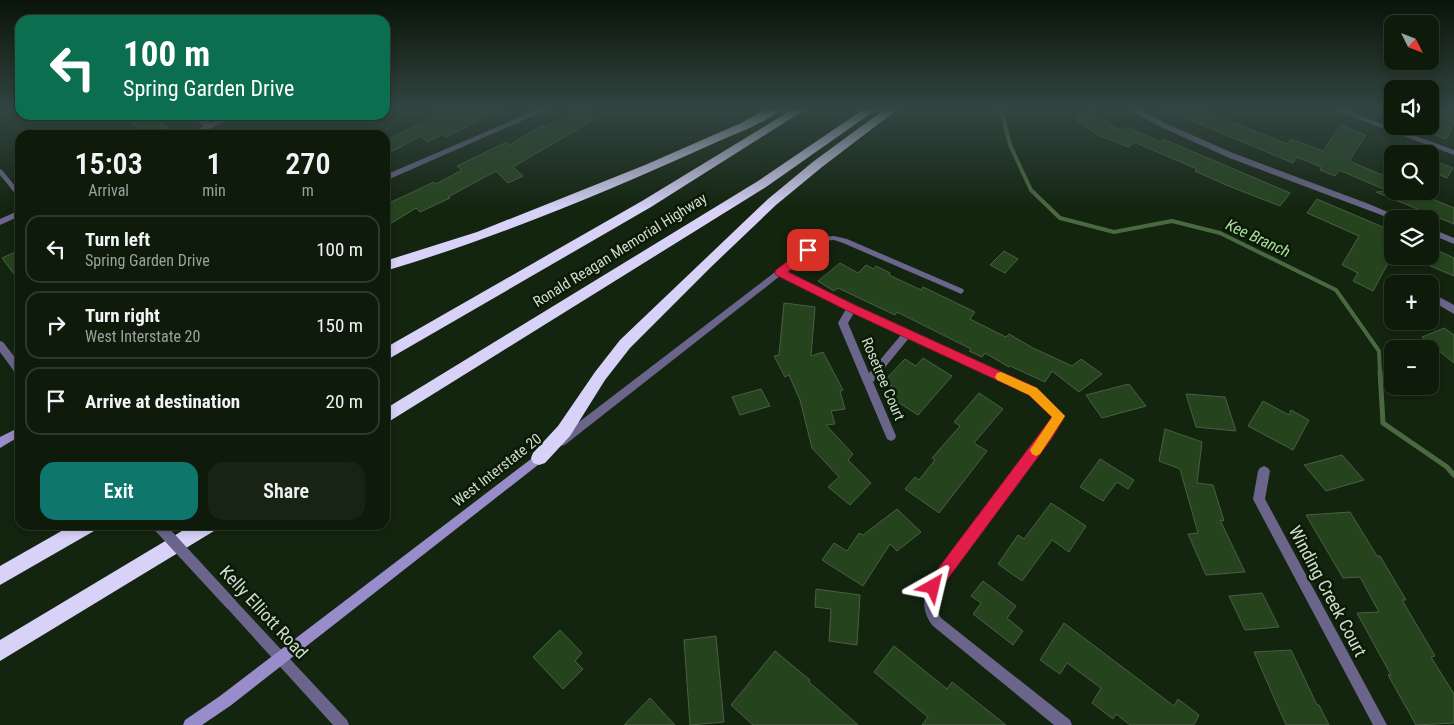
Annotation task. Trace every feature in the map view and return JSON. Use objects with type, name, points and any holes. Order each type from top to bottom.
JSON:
[{"type":"highway","points":[[390,264],[482,235],[649,168],[705,143]]},
{"type":"highway","name":"Ronald Reagan Memorial Highway","points":[[390,352],[579,244],[748,143]]},
{"type":"highway","name":"Ronald Reagan Memorial Highway","points":[[390,414],[762,184],[822,143]]},
{"type":"highway","points":[[539,458],[564,431],[600,376],[625,344],[772,202],[846,143]]},
{"type":"highway","points":[[0,576],[79,530]]},
{"type":"highway","points":[[0,651],[200,530]]},
{"type":"main road","points":[[0,443],[15,434]]},
{"type":"main road","name":"West Interstate 20","points":[[190,725],[224,701],[539,458]]},
{"type":"street","points":[[390,176],[467,143]]},
{"type":"street","points":[[1204,143],[1248,162],[1384,213]]},
{"type":"street","points":[[1430,143],[1454,153]]},
{"type":"street","points":[[0,222],[15,214]]},
{"type":"street","points":[[1439,235],[1454,242]]},
{"type":"street","name":"West Interstate 20","points":[[539,458],[822,239]]},
{"type":"street","points":[[780,272],[907,334],[1033,391],[1059,416],[1048,434],[933,587],[928,602],[932,616],[937,622],[1065,725]]},
{"type":"street","points":[[1439,300],[1454,310]]},
{"type":"street","name":"Rosetree Court","points":[[852,308],[843,323],[891,436]]},
{"type":"street","points":[[868,381],[907,334]]},
{"type":"street","points":[[0,345],[15,364]]},
{"type":"street","name":"Winding Creek Court","points":[[1264,471],[1259,499],[1380,725]]},
{"type":"street","name":"Kelly Elliott Road","points":[[163,530],[342,725]]},
{"type":"lane","points":[[0,171],[15,190]]},
{"type":"lane","points":[[822,239],[834,238],[845,241],[962,291]]},
{"type":"building","points":[[390,143],[408,143],[390,152]]},
{"type":"building","points":[[505,143],[510,145],[514,143],[554,143],[513,167],[523,176],[508,183],[496,171],[448,197],[450,198],[420,212],[416,208],[390,224],[390,203],[434,182],[436,184],[462,170],[457,166]]},
{"type":"building","points":[[1118,143],[1133,143],[1129,147]]},
{"type":"building","points":[[1136,143],[1172,143],[1290,193],[1280,206],[1195,171],[1197,169]]},
{"type":"building","points":[[1245,143],[1301,143],[1323,151],[1329,143],[1361,143],[1349,161],[1384,176],[1384,189],[1339,170],[1335,176],[1320,170],[1321,167],[1297,157],[1293,163]]},
{"type":"building","points":[[1439,163],[1453,168],[1447,178],[1439,175]]},
{"type":"building","points":[[1384,191],[1384,195],[1376,192]]},
{"type":"building","points":[[1317,199],[1384,228],[1384,265],[1387,265],[1373,291],[1353,281],[1358,273],[1342,265],[1359,236],[1307,213]]},
{"type":"building","points":[[1396,200],[1435,200],[1454,208],[1454,224],[1439,218],[1439,210],[1420,210]]},
{"type":"building","points":[[1004,251],[1018,259],[1005,273],[990,265]]},
{"type":"building","points":[[1439,251],[1454,258],[1454,276],[1428,265],[1439,265]]},
{"type":"building","points":[[15,252],[15,275],[2,258]]},
{"type":"building","points":[[840,263],[858,273],[866,265],[874,269],[876,266],[890,273],[889,275],[921,290],[923,287],[975,312],[970,319],[1006,337],[1009,334],[1033,348],[1072,366],[1081,359],[1102,374],[1079,392],[1052,371],[1045,382],[1009,367],[985,353],[982,357],[969,351],[971,349],[897,312],[895,315],[838,288],[834,291],[818,281]]},
{"type":"building","points":[[784,303],[815,307],[811,356],[823,352],[843,390],[840,391],[845,409],[831,411],[835,424],[826,425],[853,454],[848,460],[871,483],[850,505],[828,487],[839,477],[812,448],[800,400],[789,375],[785,377],[774,356],[779,355]]},
{"type":"building","points":[[1444,328],[1454,335],[1454,363],[1439,351],[1439,340],[1426,340],[1422,337]]},
{"type":"building","points":[[923,358],[952,376],[918,415],[887,395],[894,388],[884,381],[905,359],[916,366]]},
{"type":"building","points":[[1129,384],[1146,406],[1102,418],[1086,395]]},
{"type":"building","points":[[761,389],[770,406],[740,415],[732,397]]},
{"type":"building","points":[[979,393],[1003,409],[974,443],[987,451],[939,513],[905,489],[915,477],[919,480],[935,460],[932,458],[960,426],[954,422]]},
{"type":"building","points":[[1186,394],[1225,397],[1236,431],[1196,427]]},
{"type":"building","points":[[1263,401],[1289,415],[1291,410],[1309,420],[1293,450],[1248,426]]},
{"type":"building","points":[[1165,429],[1202,442],[1197,483],[1213,485],[1224,521],[1220,520],[1245,572],[1206,575],[1188,534],[1198,533],[1180,469],[1159,461]]},
{"type":"building","points":[[1342,455],[1364,480],[1326,491],[1304,465]]},
{"type":"building","points":[[1100,459],[1134,480],[1128,489],[1117,482],[1103,501],[1080,487]]},
{"type":"building","points":[[1051,503],[1086,526],[1069,552],[1052,540],[1022,581],[998,564],[1018,535],[1024,539]]},
{"type":"building","points":[[897,509],[921,532],[897,551],[890,544],[863,586],[822,560],[834,543],[847,551],[859,533],[863,535]]},
{"type":"building","points":[[1350,512],[1377,556],[1380,556],[1406,600],[1402,600],[1435,656],[1431,657],[1454,694],[1454,723],[1416,725],[1357,613],[1379,612],[1360,577],[1343,578],[1306,515]]},
{"type":"building","points":[[983,581],[1016,606],[1007,618],[1023,631],[1013,645],[973,614],[981,603],[971,596]]},
{"type":"building","points":[[816,589],[860,595],[857,645],[829,641],[831,609],[815,607]]},
{"type":"building","points":[[1262,593],[1279,627],[1245,630],[1229,596]]},
{"type":"building","points":[[1064,623],[1174,706],[1178,699],[1199,715],[1194,725],[1130,725],[1116,714],[1113,719],[1092,703],[1101,688],[1067,663],[1060,674],[1040,660]]},
{"type":"building","points":[[560,630],[582,653],[575,661],[583,669],[563,689],[533,657]]},
{"type":"building","points":[[716,636],[724,722],[690,725],[684,640]]},
{"type":"building","points":[[894,646],[947,689],[952,682],[1006,725],[922,725],[928,717],[874,672]]},
{"type":"building","points":[[1291,650],[1317,705],[1319,705],[1329,725],[1286,725],[1254,652]]},
{"type":"building","points":[[775,651],[810,680],[809,682],[858,725],[753,725],[731,705]]},
{"type":"building","points":[[650,698],[675,725],[624,725]]},
{"type":"waterway","name":"Kee Branch","points":[[1009,143],[1031,190],[1060,218],[1114,232],[1172,221],[1220,233],[1336,290],[1379,351],[1380,372]]},
{"type":"waterway","name":"Kee Branch","points":[[1380,371],[1383,423],[1447,467],[1454,475]]},
{"type":"slow traffic","points":[[1001,377],[1033,391],[1059,416],[1036,450]]},
{"type":"route","points":[[808,250],[780,272],[852,308],[1033,391],[1059,416],[1048,434],[933,587]]}]
